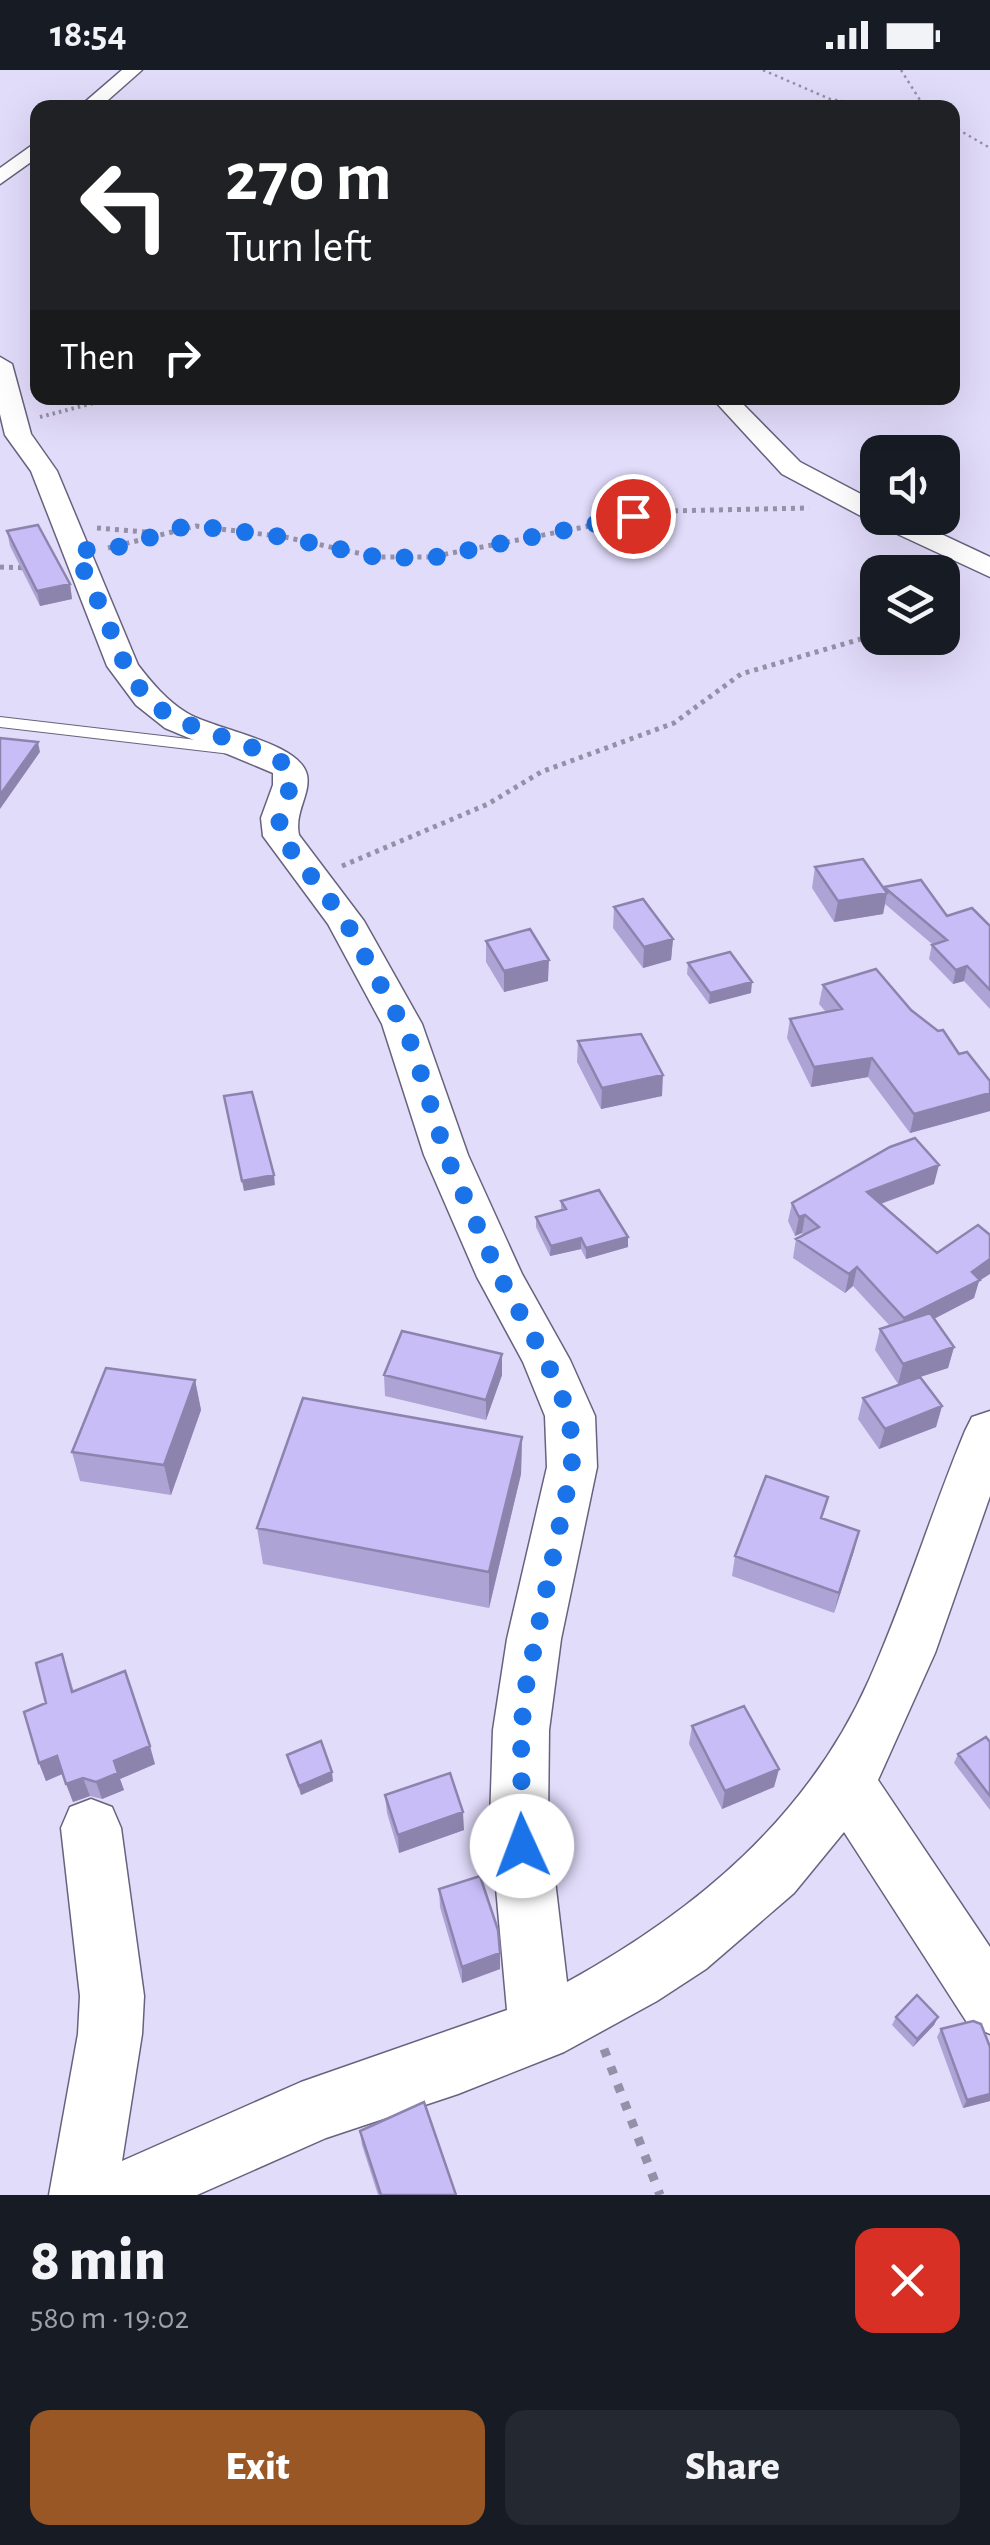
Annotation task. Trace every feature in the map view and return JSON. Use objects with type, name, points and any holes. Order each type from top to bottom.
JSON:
[{"type":"street","points":[[97,100],[133,70]]},
{"type":"street","points":[[0,178],[30,154]]},
{"type":"street","points":[[0,364],[23,444],[44,471],[123,666],[146,698],[177,721],[263,752],[282,762],[290,772],[278,827],[284,842],[345,920],[413,1048],[446,1155],[500,1277],[546,1360],[570,1416],[572,1467],[534,1639],[521,1730],[519,1822],[564,2017]]},
{"type":"street","points":[[731,405],[791,468],[860,504]]},
{"type":"street","points":[[922,535],[990,568]]},
{"type":"street","points":[[126,2195],[176,2169],[312,2111],[474,2056],[564,2017],[696,1940],[740,1902],[788,1858],[845,1782],[880,1714],[990,1431]]},
{"type":"street","points":[[845,1782],[990,2002]]},
{"type":"street","points":[[83,2195],[103,2080],[112,1996],[105,1914],[91,1828]]},
{"type":"lane","points":[[0,722],[263,752]]},
{"type":"path","points":[[763,70],[836,100]]},
{"type":"path","points":[[900,70],[920,100]]},
{"type":"path","points":[[960,130],[990,148]]},
{"type":"path","points":[[975,138],[990,140]]},
{"type":"path","points":[[14,421],[82,405]]},
{"type":"path","points":[[69,534],[126,546],[187,527],[225,528],[348,553],[404,558],[454,554],[666,510],[739,506],[860,513]]},
{"type":"path","points":[[0,568],[33,568],[69,534],[165,533]]},
{"type":"path","points":[[313,878],[488,804],[541,772],[674,723],[742,674],[860,639]]},
{"type":"path","points":[[564,2017],[660,2195]]},
{"type":"building","points":[[38,525],[70,584],[37,591],[7,531]]},
{"type":"building","points":[[0,738],[38,742],[0,795]]},
{"type":"building","points":[[863,859],[887,893],[838,901],[815,867]]},
{"type":"building","points":[[921,880],[947,916],[972,908],[990,926],[990,990],[967,966],[956,970],[932,945],[947,940],[884,887]]},
{"type":"building","points":[[643,899],[673,939],[644,947],[614,907]]},
{"type":"building","points":[[530,929],[549,960],[504,971],[486,941]]},
{"type":"building","points":[[730,952],[752,982],[710,993],[688,963]]},
{"type":"building","points":[[876,969],[911,1010],[938,1031],[943,1030],[959,1054],[967,1052],[990,1081],[990,1093],[914,1114],[872,1058],[814,1067],[790,1019],[842,1009],[823,985]]},
{"type":"building","points":[[641,1034],[663,1075],[602,1088],[578,1041]]},
{"type":"building","points":[[252,1092],[274,1175],[242,1181],[224,1096]]},
{"type":"building","points":[[915,1138],[939,1165],[867,1192],[937,1253],[978,1225],[990,1235],[990,1259],[972,1272],[980,1280],[904,1318],[857,1267],[849,1274],[796,1239],[819,1227],[805,1215],[799,1217],[792,1203],[890,1147]]},
{"type":"building","points":[[599,1190],[628,1237],[586,1248],[581,1238],[551,1246],[536,1217],[566,1209],[561,1201]]},
{"type":"building","points":[[930,1313],[954,1347],[903,1364],[880,1329]]},
{"type":"building","points":[[402,1331],[502,1354],[486,1400],[384,1375]]},
{"type":"building","points":[[106,1368],[195,1380],[164,1465],[72,1452]]},
{"type":"building","points":[[920,1377],[942,1406],[885,1429],[863,1398]]},
{"type":"building","points":[[303,1398],[522,1437],[489,1572],[257,1528]]},
{"type":"building","points":[[766,1476],[828,1497],[821,1518],[859,1531],[839,1593],[735,1556]]},
{"type":"building","points":[[62,1654],[72,1692],[125,1671],[150,1746],[114,1761],[118,1773],[96,1782],[83,1778],[66,1784],[57,1756],[39,1763],[24,1712],[46,1703],[36,1663]]},
{"type":"building","points":[[744,1706],[779,1769],[725,1791],[692,1726]]},
{"type":"building","points":[[986,1737],[990,1742],[990,1796],[958,1754]]},
{"type":"building","points":[[321,1741],[332,1772],[299,1786],[287,1755]]},
{"type":"building","points":[[450,1773],[463,1812],[398,1835],[385,1795]]},
{"type":"building","points":[[480,1876],[498,1930],[500,1953],[462,1967],[439,1889]]},
{"type":"building","points":[[917,1995],[938,2017],[917,2039],[896,2017]]},
{"type":"building","points":[[973,2021],[981,2024],[990,2047],[990,2094],[967,2100],[941,2029]]},
{"type":"building","points":[[424,2102],[456,2195],[381,2195],[360,2131]]},
{"type":"route","points":[[522,1846],[521,1730],[526,1686],[572,1467],[573,1432],[564,1398],[500,1277],[446,1155],[402,1024],[345,920],[280,836],[278,818],[290,785],[290,772],[282,762],[263,752],[177,721],[146,698],[123,666],[76,551],[126,546],[177,528],[196,526],[284,537],[376,557],[431,558],[633,516]]}]
